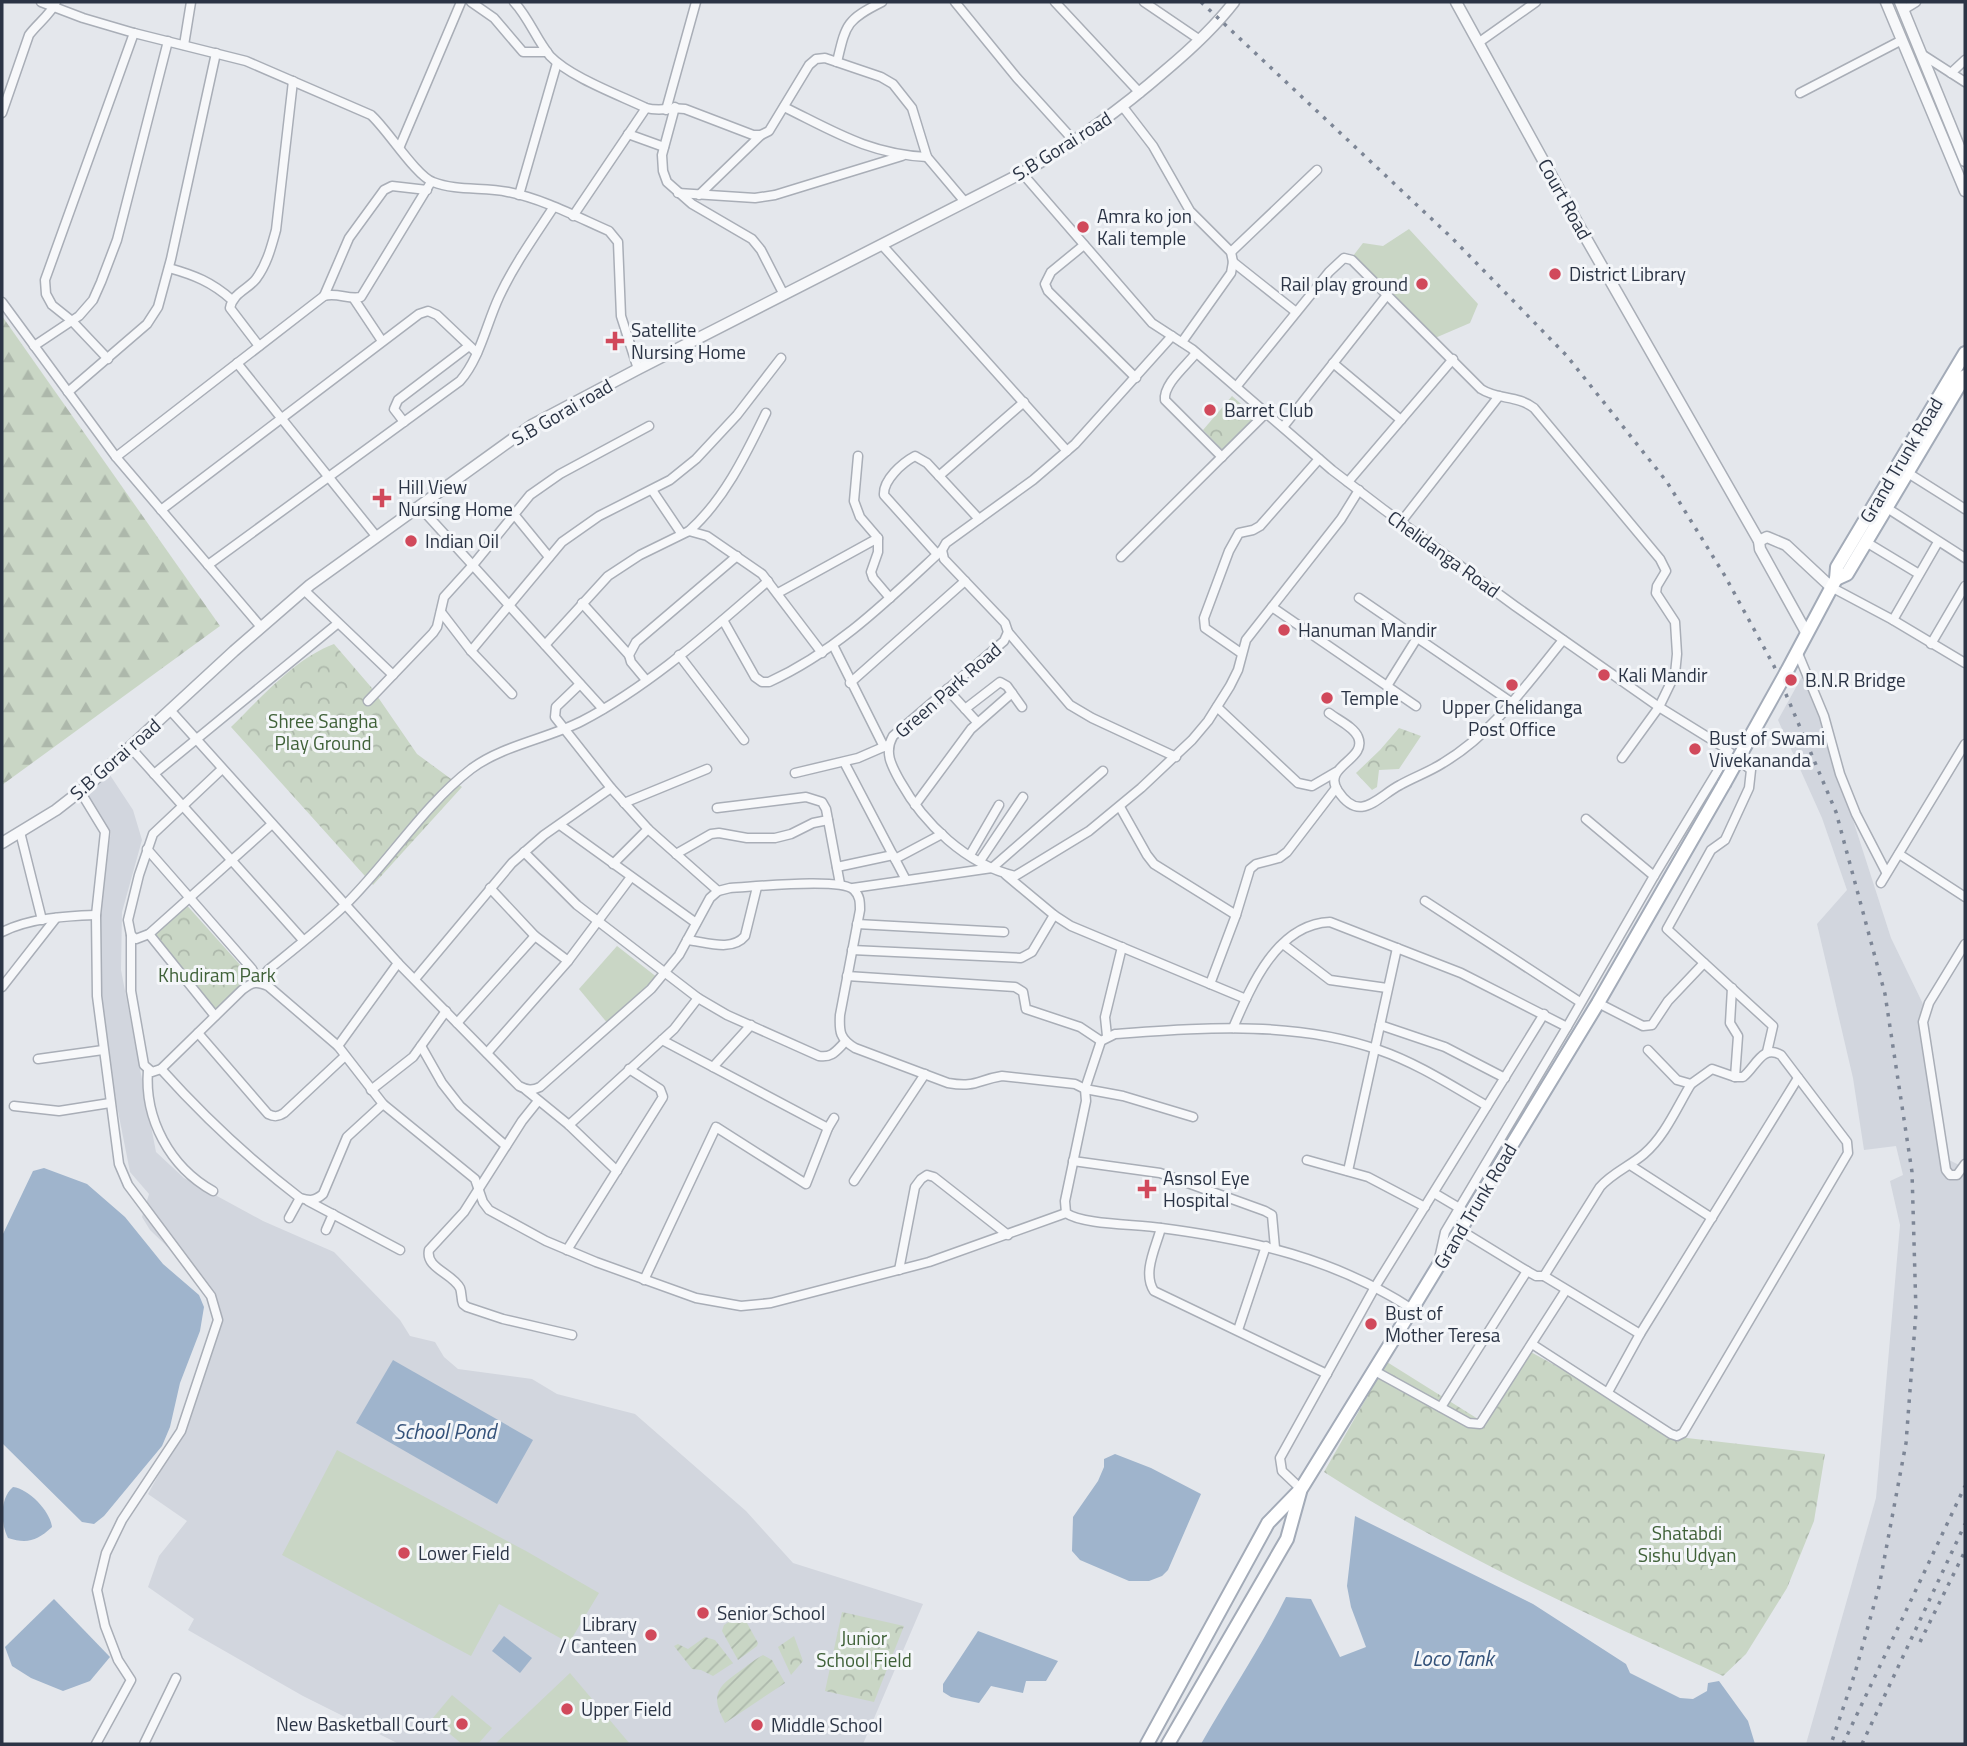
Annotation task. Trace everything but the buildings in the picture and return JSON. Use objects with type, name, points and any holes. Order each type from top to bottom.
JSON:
[{"type":"main road","name":"Grand Trunk Road","points":[[1147,1744],[1268,1523],[1301,1489],[1598,1003],[1965,353]]},
{"type":"main road","name":"Grand Trunk Road","points":[[1838,580],[1866,542],[1965,376]]},
{"type":"main road","points":[[1168,1744],[1287,1539],[1301,1489]]},
{"type":"street","points":[[41,2],[134,33],[246,61],[371,115],[400,146],[429,186]]},
{"type":"street","points":[[184,45],[191,2]]},
{"type":"street","points":[[400,146],[461,2]]},
{"type":"street","points":[[471,2],[494,18],[523,52],[547,52]]},
{"type":"street","points":[[514,2],[557,63],[646,108],[685,109],[741,132],[761,135]]},
{"type":"street","points":[[696,2],[670,109],[663,171],[667,182],[678,193],[751,239],[761,250],[783,295]]},
{"type":"street","points":[[837,62],[849,22],[882,2]]},
{"type":"street","points":[[955,2],[1017,78],[1075,142]]},
{"type":"street","points":[[1055,2],[1140,93]]},
{"type":"street","points":[[1144,2],[1200,40]]},
{"type":"street","name":"S.B Gorai road","points":[[2,844],[56,810],[80,791],[304,590],[532,425],[1021,173],[1075,142],[1140,93],[1200,40],[1234,2]]},
{"type":"street","name":"Court Road","points":[[1456,2],[1578,224],[1759,541],[1759,550],[1807,632]]},
{"type":"street","points":[[1478,43],[1536,2]]},
{"type":"street","points":[[1886,2],[1965,191]]},
{"type":"street","points":[[1916,2],[1901,6],[1965,161]]},
{"type":"street","points":[[2,113],[29,35],[55,5]]},
{"type":"street","points":[[108,359],[72,321],[52,305],[47,294],[46,280],[134,33]]},
{"type":"street","points":[[1800,93],[1902,40]]},
{"type":"street","points":[[34,346],[79,316],[93,300],[117,240],[168,41]]},
{"type":"street","points":[[68,392],[147,324],[158,307],[216,52]]},
{"type":"street","points":[[1923,55],[1965,82]]},
{"type":"street","points":[[699,195],[761,135],[769,131],[808,65],[816,59],[825,58],[881,76],[892,84],[912,108],[927,157],[965,202]]},
{"type":"street","points":[[1951,73],[1965,60]]},
{"type":"street","points":[[519,195],[557,63]]},
{"type":"street","points":[[259,346],[230,308],[232,300],[253,283],[271,251],[276,230],[293,81]]},
{"type":"street","points":[[784,107],[867,147],[902,156],[927,157]]},
{"type":"street","points":[[1123,107],[1153,146],[1189,211],[1231,252],[1233,262],[1230,273],[1182,342]]},
{"type":"street","points":[[573,216],[646,108]]},
{"type":"street","points":[[628,134],[664,147]]},
{"type":"street","points":[[678,193],[755,198],[775,195],[902,156]]},
{"type":"street","points":[[1231,252],[1317,170]]},
{"type":"street","name":"Chelidanga Road","points":[[1021,173],[1152,323],[1196,353],[1319,459],[1401,522],[1563,640],[1726,749],[1751,770],[1749,788],[1725,840],[1711,850],[1667,929],[1704,963]]},
{"type":"street","points":[[324,296],[349,239],[384,190],[392,186],[429,186],[519,195],[609,231],[618,242],[621,316],[638,369]]},
{"type":"street","points":[[116,457],[324,296],[333,294],[354,299],[361,297],[429,186]]},
{"type":"street","points":[[208,565],[460,381],[470,369],[509,277],[553,208]]},
{"type":"street","points":[[882,244],[1067,451]]},
{"type":"street","points":[[1084,245],[1047,277],[1045,284],[1048,291],[1136,378]]},
{"type":"street","points":[[1236,387],[1329,272],[1344,258],[1352,260],[1481,389],[1499,396],[1520,399],[1534,408],[1664,565],[1666,571],[1656,593],[1675,622],[1676,666],[1660,707],[1622,758]]},
{"type":"street","points":[[1233,262],[1296,312]]},
{"type":"street","points":[[169,268],[209,282],[232,300]]},
{"type":"street","points":[[1283,428],[1387,295]]},
{"type":"street","points":[[354,299],[382,341]]},
{"type":"street","points":[[2,302],[116,457],[261,627]]},
{"type":"street","points":[[161,510],[419,314],[428,311],[437,315],[477,354]]},
{"type":"street","points":[[723,620],[755,677],[762,682],[777,678],[822,653],[854,631],[946,543],[1033,480],[1067,451],[1172,336]]},
{"type":"street","points":[[404,422],[394,409],[398,400],[469,346]]},
{"type":"street","points":[[1196,353],[1168,387],[1166,400],[1222,457]]},
{"type":"street","points":[[471,651],[562,542],[584,525],[670,480],[716,440],[781,358]]},
{"type":"street","points":[[1348,482],[1453,359]]},
{"type":"street","points":[[237,363],[376,537]]},
{"type":"street","points":[[1333,363],[1401,420]]},
{"type":"street","points":[[1401,522],[1499,396]]},
{"type":"street","points":[[979,519],[939,476],[1024,402]]},
{"type":"street","points":[[545,645],[608,576],[624,564],[704,519],[748,449],[766,412]]},
{"type":"street","points":[[1121,556],[1266,413]]},
{"type":"street","points":[[368,701],[438,627],[444,597],[530,495],[544,483],[649,426]]},
{"type":"street","points":[[858,456],[854,501],[860,517],[878,538],[880,545],[872,572],[873,578],[890,598]]},
{"type":"street","name":"Green Park Road","points":[[939,476],[915,456],[883,489],[886,500],[939,552],[1004,623],[1008,632],[1004,641],[893,736],[886,746],[892,767],[922,816],[970,855],[1003,873],[1054,915],[1087,934],[1246,999]]},
{"type":"street","points":[[1241,653],[1205,628],[1204,618],[1229,551],[1239,533],[1260,526],[1319,459]]},
{"type":"street","points":[[1908,474],[1965,509]]},
{"type":"street","points":[[652,490],[685,532],[707,536],[737,555],[768,580],[822,653]]},
{"type":"street","points":[[1003,873],[1015,876],[1089,831],[1120,807],[1192,740],[1217,706],[1238,670],[1246,640],[1341,519],[1359,490]]},
{"type":"street","points":[[419,506],[603,709]]},
{"type":"street","points":[[1887,508],[1965,558]]},
{"type":"street","points":[[513,513],[549,557]]},
{"type":"street","points":[[1759,541],[1767,537],[1786,545],[1893,620],[1965,663]]},
{"type":"street","points":[[778,593],[878,538]]},
{"type":"street","points":[[1866,542],[1919,575]]},
{"type":"street","points":[[1893,620],[1938,542]]},
{"type":"street","points":[[629,655],[636,642],[737,555]]},
{"type":"street","points":[[259,982],[268,970],[345,905],[438,801],[468,772],[493,757],[564,730],[603,709],[679,655],[768,580]]},
{"type":"street","points":[[850,683],[965,581]]},
{"type":"street","points":[[1931,644],[1965,586]]},
{"type":"street","points":[[304,590],[393,675]]},
{"type":"street","points":[[1359,598],[1511,702]]},
{"type":"street","points":[[582,603],[629,655],[631,662],[646,680]]},
{"type":"street","points":[[1272,607],[1416,706]]},
{"type":"street","points":[[441,612],[471,651],[512,694]]},
{"type":"street","points":[[154,774],[337,624]]},
{"type":"street","points":[[1008,632],[1070,705],[1176,757]]},
{"type":"street","points":[[1387,686],[1418,638]]},
{"type":"street","points":[[1336,772],[1336,788],[1356,806],[1365,808],[1373,805],[1397,786],[1444,762],[1481,733],[1563,640]]},
{"type":"street","points":[[795,773],[844,762],[886,746],[850,683],[833,645]]},
{"type":"street","points":[[679,655],[744,740]]},
{"type":"street","points":[[1792,661],[1824,716],[1840,774],[1856,814],[1886,872]]},
{"type":"street","points":[[965,709],[996,683],[1003,683],[1023,707]]},
{"type":"street","points":[[580,684],[556,707],[555,717],[611,788],[648,829],[718,891]]},
{"type":"street","points":[[947,689],[978,722]]},
{"type":"street","points":[[915,805],[978,722],[1012,693]]},
{"type":"street","points":[[1217,706],[1298,783],[1312,786],[1336,772],[1357,751],[1359,743],[1353,730],[1329,713]]},
{"type":"street","points":[[170,710],[398,963],[487,1053],[617,1171]]},
{"type":"street","points":[[1881,883],[1965,744]]},
{"type":"street","points":[[130,747],[303,940]]},
{"type":"street","points":[[1437,1269],[1445,1232],[1567,1027],[1726,749]]},
{"type":"street","points":[[844,762],[906,880]]},
{"type":"street","points":[[222,769],[159,825],[153,834],[128,920],[131,935],[131,991],[144,1065],[152,1072],[161,1069],[242,990],[251,983],[259,982],[268,986],[338,1046],[383,1104],[475,1179],[483,1202],[489,1210],[567,1250],[644,1280],[717,1303],[758,1305],[899,1270],[1066,1213],[1080,1219],[1161,1228],[1270,1247],[1332,1267],[1375,1287],[1412,1309]]},
{"type":"street","points":[[624,803],[707,769]]},
{"type":"street","points":[[526,1090],[540,1087],[609,1028],[667,972],[710,898],[718,891],[840,884],[853,888],[992,868],[1103,771]]},
{"type":"street","points":[[415,979],[490,888],[524,852],[611,788]]},
{"type":"street","points":[[1210,984],[1250,869],[1256,864],[1279,858],[1287,852],[1336,788]]},
{"type":"street","points":[[80,791],[105,832],[96,915],[97,996],[117,1153],[128,1185],[211,1296],[218,1320],[181,1431],[122,1520],[106,1553],[97,1590],[105,1626],[118,1660],[131,1680],[96,1744]]},
{"type":"street","points":[[718,808],[806,797],[821,802],[826,809],[840,884]]},
{"type":"street","points":[[980,861],[1023,797]]},
{"type":"street","points":[[970,855],[999,805]]},
{"type":"street","points":[[1120,807],[1154,864],[1236,915]]},
{"type":"street","points":[[1586,819],[1654,876]]},
{"type":"street","points":[[676,854],[711,834],[775,838],[828,820]]},
{"type":"street","points":[[131,935],[136,939],[149,934],[272,824]]},
{"type":"street","points":[[560,825],[696,923]]},
{"type":"street","points":[[613,864],[648,829]]},
{"type":"street","points":[[20,832],[42,920]]},
{"type":"street","points":[[837,867],[894,857],[942,834]]},
{"type":"street","points":[[147,849],[252,969],[259,982]]},
{"type":"street","points":[[524,852],[597,922],[667,972],[698,998],[727,1015],[819,1056],[834,1054],[845,1042]]},
{"type":"street","points":[[1899,854],[1965,897]]},
{"type":"street","points":[[487,1053],[568,961],[631,877]]},
{"type":"street","points":[[687,940],[731,946],[739,943],[744,936],[757,887]]},
{"type":"street","points":[[490,888],[535,936],[568,961]]},
{"type":"street","points":[[853,888],[859,897],[857,924],[839,1015],[839,1032],[845,1042],[963,1086],[1002,1076],[1075,1084],[1193,1117]]},
{"type":"street","points":[[1425,901],[1580,1002]]},
{"type":"street","points":[[3,929],[42,920],[96,915]]},
{"type":"street","points":[[852,950],[1021,958],[1032,952],[1054,915]]},
{"type":"street","points":[[2,987],[57,918]]},
{"type":"street","points":[[1233,1028],[1260,972],[1283,944],[1317,922],[1330,922],[1461,973],[1567,1027]]},
{"type":"street","points":[[857,924],[1004,932]]},
{"type":"street","points":[[149,934],[215,1016]]},
{"type":"street","points":[[457,1023],[535,936]]},
{"type":"street","points":[[1283,944],[1330,980],[1387,988]]},
{"type":"street","points":[[1965,944],[1929,1003],[1923,1022],[1946,1170],[1950,1175],[1957,1175],[1965,1164]]},
{"type":"street","points":[[1066,1213],[1065,1201],[1086,1101],[1085,1088],[1104,1038],[1105,1017],[1122,947]]},
{"type":"street","points":[[1348,1171],[1377,1049],[1397,948]]},
{"type":"street","points":[[338,1046],[398,963]]},
{"type":"street","points":[[1598,1003],[1643,1026],[1652,1025],[1668,1001],[1704,963],[1773,1026],[1767,1052]]},
{"type":"street","points":[[847,976],[1015,987],[1023,992],[1026,1009],[1104,1038],[1172,1029],[1233,1028],[1300,1033],[1344,1040],[1377,1049],[1421,1069],[1487,1106]]},
{"type":"street","points":[[1732,988],[1730,1023],[1738,1036],[1735,1077]]},
{"type":"street","points":[[569,1125],[663,1040],[682,1021],[698,998]]},
{"type":"street","points":[[371,1090],[406,1064],[446,1011]]},
{"type":"street","points":[[1301,1489],[1282,1471],[1280,1458],[1375,1287],[1544,1014]]},
{"type":"street","points":[[713,1067],[751,1025]]},
{"type":"street","points":[[1380,1025],[1445,1047],[1505,1078]]},
{"type":"street","points":[[198,1032],[268,1114],[273,1116],[284,1113],[345,1056]]},
{"type":"street","points":[[663,1040],[828,1128]]},
{"type":"street","points":[[421,1046],[442,1083],[460,1106],[506,1146]]},
{"type":"street","points":[[38,1059],[103,1050]]},
{"type":"street","points":[[1648,1050],[1677,1080],[1691,1084]]},
{"type":"street","points":[[1532,1344],[1677,1436],[1687,1428],[1848,1153],[1847,1142],[1781,1055],[1767,1052],[1760,1056],[1743,1077],[1712,1069],[1691,1084],[1655,1142],[1600,1187],[1544,1276]]},
{"type":"street","points":[[161,1069],[233,1145],[304,1200],[400,1250]]},
{"type":"street","points":[[567,1250],[663,1097],[660,1089],[629,1069]]},
{"type":"street","points":[[148,1070],[148,1102],[160,1135],[192,1178],[212,1191]]},
{"type":"street","points":[[855,1181],[925,1074]]},
{"type":"street","points":[[1608,1392],[1640,1334],[1798,1078]]},
{"type":"street","points":[[538,1101],[464,1212],[429,1250],[430,1261],[460,1288],[463,1304],[467,1307],[503,1319],[572,1335]]},
{"type":"street","points":[[14,1106],[59,1111],[110,1103]]},
{"type":"street","points":[[289,1218],[304,1200],[318,1199],[323,1194],[347,1137],[383,1104]]},
{"type":"street","points":[[644,1280],[716,1127],[806,1184],[834,1118]]},
{"type":"street","points":[[1307,1160],[1380,1182],[1425,1207]]},
{"type":"street","points":[[1073,1161],[1160,1173],[1272,1214],[1274,1221],[1270,1247],[1238,1330]]},
{"type":"street","points":[[1630,1165],[1712,1218]]},
{"type":"street","points":[[899,1270],[915,1187],[927,1175],[934,1177],[1008,1235]]},
{"type":"street","points":[[1434,1193],[1461,1209]]},
{"type":"street","points":[[326,1230],[333,1214]]},
{"type":"street","points":[[1161,1228],[1149,1274],[1149,1283],[1154,1291],[1327,1374]]},
{"type":"street","points":[[1460,1230],[1536,1276],[1544,1276],[1640,1334]]},
{"type":"street","points":[[1441,1407],[1527,1271]]},
{"type":"street","points":[[1373,1370],[1469,1423],[1480,1424],[1566,1290]]},
{"type":"street","points":[[144,1744],[176,1678]]},
{"type":"shaded area","points":[[1805,671],[1891,938],[1923,1004],[1949,1160],[1965,1168],[1965,1744],[1806,1744],[1876,1498],[1900,1225],[1890,1181],[1903,1175],[1896,1146],[1864,1150],[1853,1078],[1817,924],[1847,890],[1822,818],[1778,720]]},
{"type":"shaded area","points":[[108,772],[133,810],[142,840],[122,912],[121,970],[156,1152],[184,1178],[263,1221],[334,1252],[400,1320],[410,1336],[435,1342],[444,1357],[458,1369],[532,1379],[557,1394],[635,1414],[746,1511],[793,1563],[923,1604],[863,1744],[399,1744],[303,1696],[188,1630],[194,1619],[148,1587],[159,1556],[187,1521],[148,1494],[186,1425],[218,1320],[217,1304],[212,1290],[150,1230],[142,1217],[149,1194],[130,1172],[99,995],[101,890],[111,832],[84,792]]},
{"type":"green space","name":"Rail play ground","points":[[1409,229],[1478,304],[1470,323],[1435,338],[1353,256],[1363,243],[1383,246]]},
{"type":"green space","points":[[2,316],[220,626],[2,785]]},
{"type":"green space","points":[[1232,396],[1257,418],[1225,453],[1203,430]]},
{"type":"green space","name":"Shree Sangha Play Ground","points":[[334,644],[371,687],[417,754],[462,787],[373,885],[231,727],[292,669]]},
{"type":"green space","points":[[1399,728],[1421,736],[1399,769],[1379,770],[1377,787],[1372,790],[1356,773]]},
{"type":"green space","name":"Khudiram Park","points":[[183,901],[251,977],[216,1010],[151,933]]},
{"type":"green space","points":[[617,946],[658,978],[609,1025],[579,989]]},
{"type":"green space","name":"Shatabdi Sishu Udyan","points":[[1529,1351],[1687,1438],[1825,1454],[1814,1521],[1787,1588],[1746,1654],[1723,1676],[1469,1556],[1324,1472],[1387,1362],[1486,1424]]},
{"type":"green space","name":"Lower Field","points":[[337,1450],[599,1593],[569,1643],[499,1604],[471,1656],[282,1555]]},
{"type":"green space","name":"Junior School Field","points":[[842,1612],[904,1626],[874,1702],[825,1691]]},
{"type":"green space","points":[[742,1614],[758,1643],[738,1660],[722,1631],[724,1625]]},
{"type":"green space","points":[[794,1636],[803,1661],[791,1675],[778,1647]]},
{"type":"green space","points":[[705,1637],[715,1640],[733,1663],[713,1676],[692,1669],[674,1646],[678,1644],[688,1649]]},
{"type":"green space","points":[[763,1655],[772,1660],[785,1683],[725,1723],[718,1705],[718,1692],[732,1677]]},
{"type":"green space","name":"Upper Field","points":[[570,1673],[630,1744],[495,1744]]},
{"type":"green space","name":"New Basketball Court","points":[[452,1695],[492,1728],[478,1744],[462,1744],[432,1719]]},
{"type":"water","points":[[44,1168],[87,1184],[125,1217],[163,1264],[199,1295],[204,1307],[200,1331],[180,1383],[170,1427],[162,1446],[104,1516],[94,1524],[82,1522],[2,1443],[2,1236],[33,1171]]},
{"type":"water","name":"School Pond","points":[[393,1360],[533,1440],[497,1504],[356,1423]]},
{"type":"water","points":[[1115,1454],[1151,1468],[1201,1494],[1168,1570],[1162,1576],[1149,1581],[1129,1581],[1080,1560],[1072,1551],[1073,1517],[1098,1481],[1104,1467],[1104,1459]]},
{"type":"water","points":[[13,1487],[32,1496],[47,1514],[52,1527],[36,1538],[21,1541],[8,1538],[3,1511],[6,1497]]},
{"type":"water","name":"Loco Tank","points":[[1355,1516],[1533,1604],[1626,1664],[1630,1673],[1680,1698],[1693,1699],[1707,1691],[1708,1683],[1719,1681],[1748,1721],[1755,1744],[1201,1744],[1286,1597],[1311,1599],[1340,1657],[1366,1647],[1351,1607],[1347,1586]]},
{"type":"water","points":[[54,1599],[110,1657],[90,1681],[63,1691],[31,1678],[12,1666],[5,1647]]},
{"type":"water","points":[[978,1631],[1058,1661],[1046,1681],[1026,1681],[1023,1693],[991,1686],[979,1703],[951,1697],[943,1692],[943,1684]]},
{"type":"water","points":[[504,1636],[532,1658],[520,1673],[492,1651]]},
{"type":"railway","points":[[1201,2],[1453,239],[1567,356],[1667,482],[1725,576],[1774,666],[1836,812],[1885,994],[1912,1172],[1916,1312],[1906,1443],[1879,1587],[1855,1673],[1831,1744]]},
{"type":"railway","points":[[1843,1744],[1965,1486]]},
{"type":"railway","points":[[1862,1744],[1965,1524]]},
{"type":"railway","points":[[1920,1642],[1965,1551]]},
{"type":"place","name":"Amra ko jon Kali temple","points":[[1083,227]]},
{"type":"place","name":"District Library","points":[[1555,274]]},
{"type":"place","name":"Rail play ground","points":[[1422,284]]},
{"type":"place","name":"Satellite Nursing Home","points":[[615,341]]},
{"type":"place","name":"Barret Club","points":[[1210,410]]},
{"type":"place","name":"Hill View Nursing Home","points":[[382,498]]},
{"type":"place","name":"Indian Oil","points":[[411,541]]},
{"type":"place","name":"Hanuman Mandir","points":[[1284,630]]},
{"type":"place","name":"Kali Mandir","points":[[1604,675]]},
{"type":"place","name":"B.N.R Bridge","points":[[1791,680]]},
{"type":"place","name":"Upper Chelidanga Post Office","points":[[1512,685]]},
{"type":"place","name":"Temple","points":[[1327,698]]},
{"type":"place","name":"Bust of Swami Vivekananda","points":[[1695,749]]},
{"type":"place","name":"Asnsol Eye Hospital","points":[[1147,1189]]},
{"type":"place","name":"Bust of Mother Teresa","points":[[1371,1324]]},
{"type":"place","name":"Lower Field","points":[[404,1553]]},
{"type":"place","name":"Senior School","points":[[703,1613]]},
{"type":"place","name":"Library / Canteen","points":[[651,1635]]},
{"type":"place","name":"Upper Field","points":[[567,1709]]},
{"type":"place","name":"New Basketball Court","points":[[462,1724]]},
{"type":"place","name":"Middle School","points":[[757,1725]]}]
